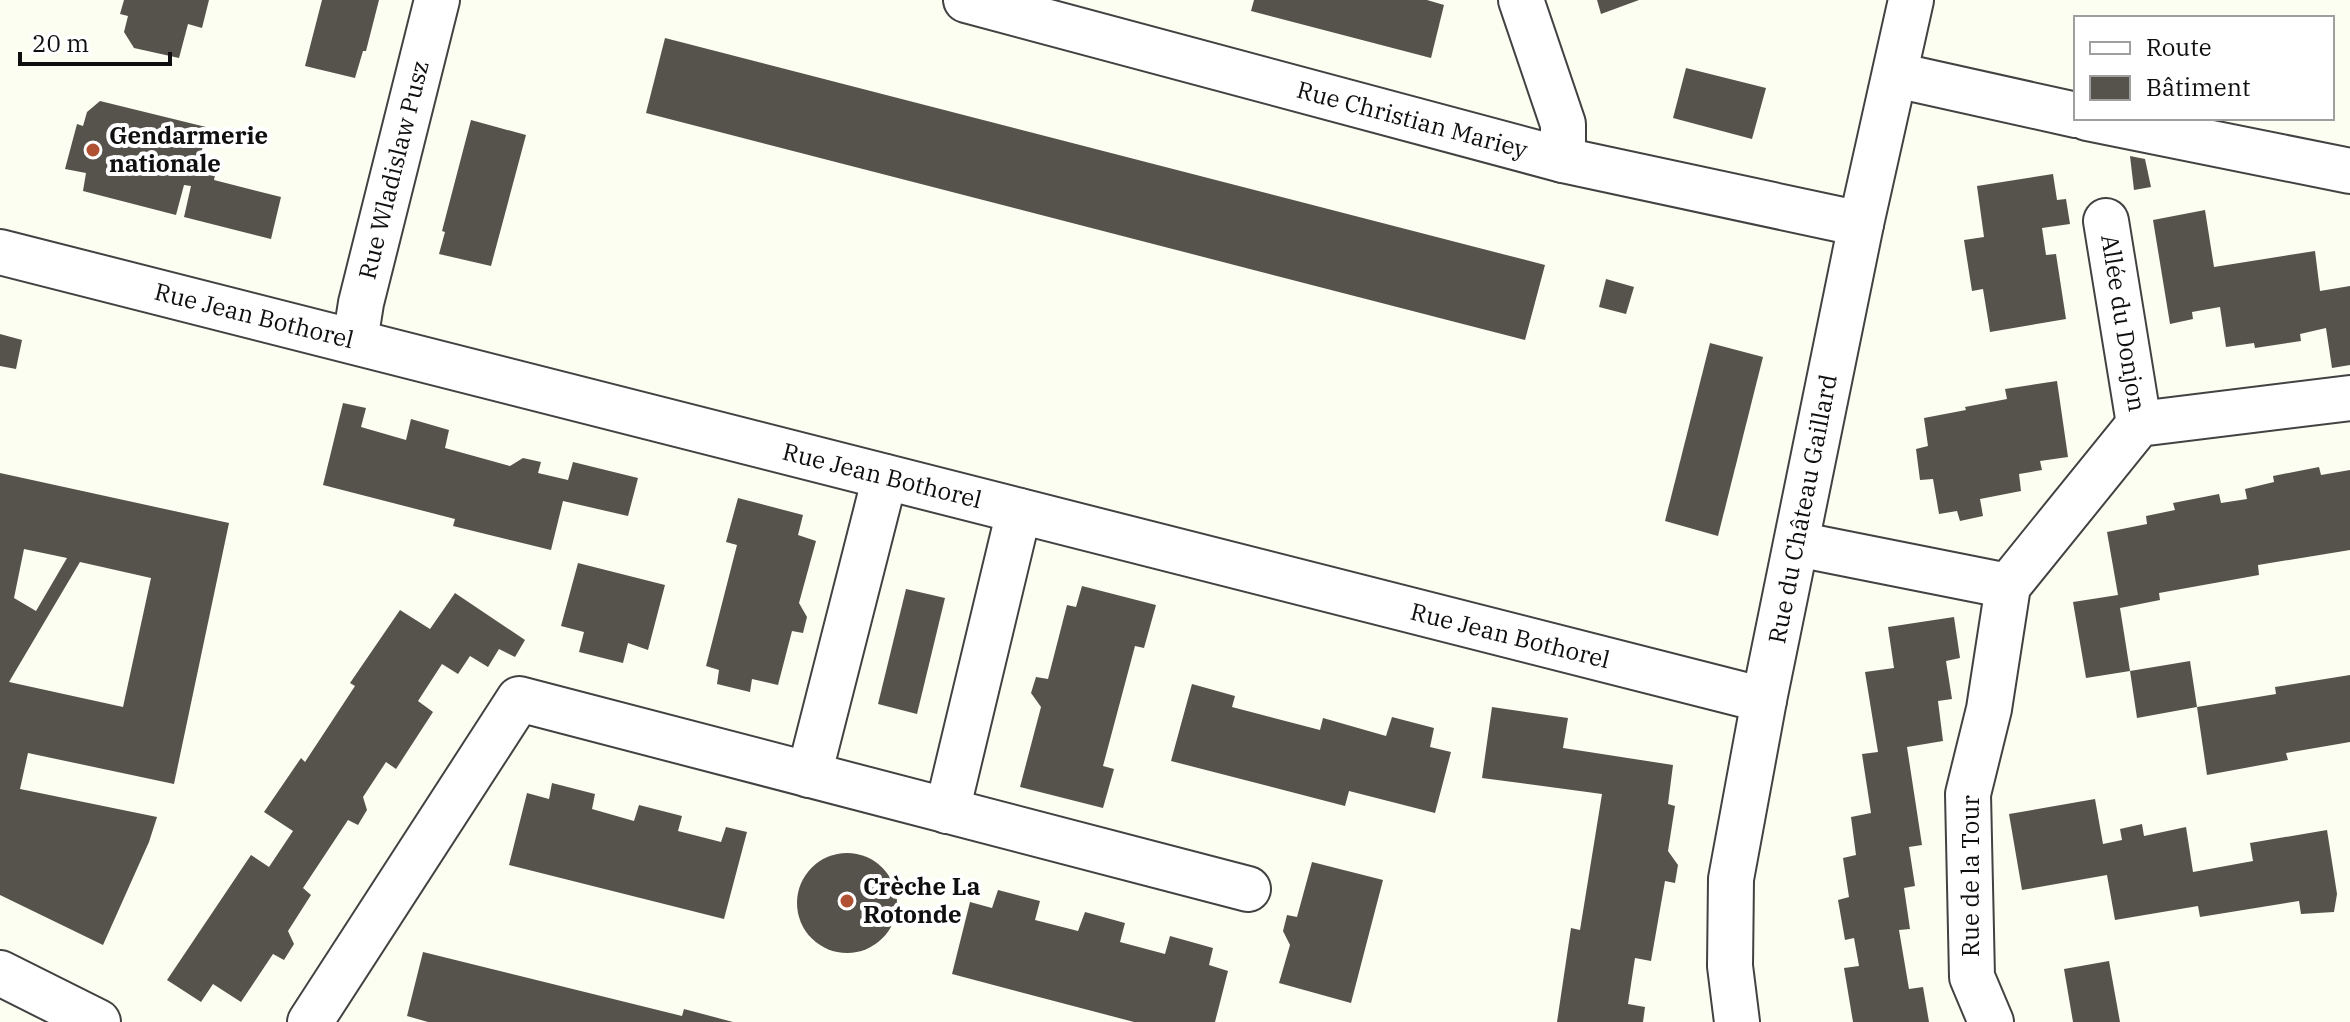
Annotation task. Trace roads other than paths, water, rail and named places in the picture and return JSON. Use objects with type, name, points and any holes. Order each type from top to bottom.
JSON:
[{"type":"street","name":"Rue Wladislaw Pusz","points":[[355,341],[361,303],[437,0]]},
{"type":"street","name":"Rue Christian Mariey","points":[[966,0],[1563,160],[1861,224]]},
{"type":"street","points":[[1521,0],[1563,124],[1563,160]]},
{"type":"street","name":"Rue du Château Gaillard","points":[[1737,1022],[1730,966],[1731,879],[1764,700],[1861,224],[1911,0]]},
{"type":"street","points":[[1896,75],[2074,115]]},
{"type":"street","points":[[2097,120],[2350,171]]},
{"type":"street","name":"Allée du Donjon","points":[[2106,221],[2139,424]]},
{"type":"street","name":"Rue Jean Bothorel","points":[[0,252],[1764,700]]},
{"type":"street","points":[[1797,544],[2008,586],[2139,424],[2350,398]]},
{"type":"street","points":[[809,775],[885,477]]},
{"type":"street","points":[[947,811],[1019,511]]},
{"type":"street","name":"Rue de la Tour","points":[[1991,1022],[1972,977],[1968,794],[1989,709],[2008,586]]},
{"type":"street","points":[[310,1022],[519,699],[1248,889]]},
{"type":"street","points":[[0,973],[98,1022]]},
{"type":"place","name":"Gendarmerie nationale","points":[[93,150]]},
{"type":"place","name":"Crèche La Rotonde","points":[[847,901]]}]
